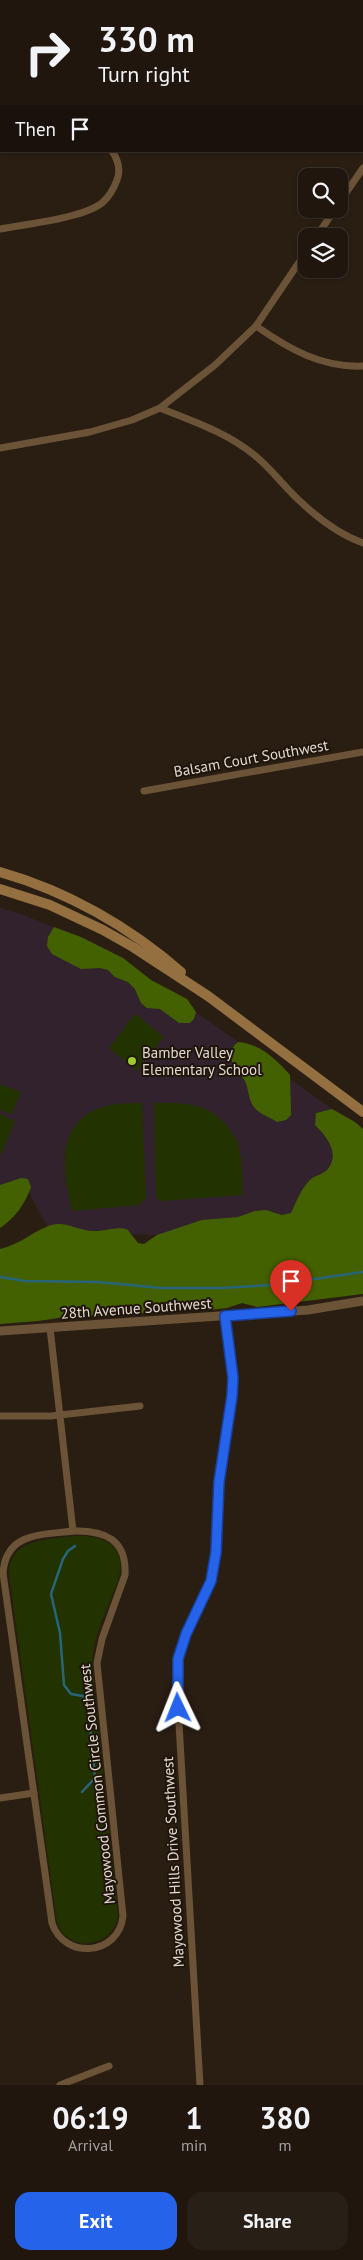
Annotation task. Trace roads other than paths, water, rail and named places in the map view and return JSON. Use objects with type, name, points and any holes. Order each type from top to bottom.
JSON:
[{"type":"main road","points":[[0,872],[32,883],[84,906],[127,930],[161,954],[208,996]]},
{"type":"main road","points":[[0,889],[50,905],[103,930],[208,996],[363,1112]]},
{"type":"street","points":[[0,229],[72,215],[91,209],[102,202],[114,188],[119,174],[117,158],[113,152]]},
{"type":"street","points":[[348,190],[363,168]]},
{"type":"street","points":[[0,448],[90,432],[132,420],[160,408],[215,365],[256,326],[298,264]]},
{"type":"street","points":[[256,326],[279,342],[315,360],[340,366],[363,366]]},
{"type":"street","points":[[160,408],[205,426],[237,442],[255,455],[302,504],[329,524],[363,543]]},
{"type":"street","name":"Balsam Court Southwest","points":[[144,791],[363,752]]},
{"type":"street","name":"28th Avenue Southwest","points":[[0,1331],[308,1310],[363,1301]]},
{"type":"street","name":"Mayowood Hills Drive Southwest","points":[[200,2085],[177,1680],[178,1659],[182,1646],[208,1592],[214,1570],[219,1482],[233,1378],[225,1316]]},
{"type":"street","points":[[50,1328],[73,1531]]},
{"type":"street","points":[[0,1416],[60,1415],[140,1406]]},
{"type":"street","name":"Mayowood Common Circle Southwest","points":[[73,1531],[95,1531],[109,1537],[119,1546],[125,1560],[125,1575],[102,1639],[98,1656],[99,1684],[124,1910],[121,1928],[106,1945],[92,1949],[78,1948],[65,1942],[54,1931],[34,1793],[4,1580],[4,1566],[7,1554],[21,1540],[33,1536],[73,1531]]},
{"type":"street","points":[[0,1798],[34,1793]]},
{"type":"street","points":[[60,2085],[109,2066]]},
{"type":"waterway","points":[[0,1277],[25,1281],[98,1282],[161,1288],[220,1288],[274,1285],[363,1272]]},
{"type":"waterway","points":[[75,1546],[68,1551],[63,1559],[51,1594],[60,1633],[64,1685],[71,1694],[83,1696],[88,1705],[95,1778],[82,1792]]},
{"type":"place","name":"Bamber Valley Elementary School","points":[[132,1061]]}]
